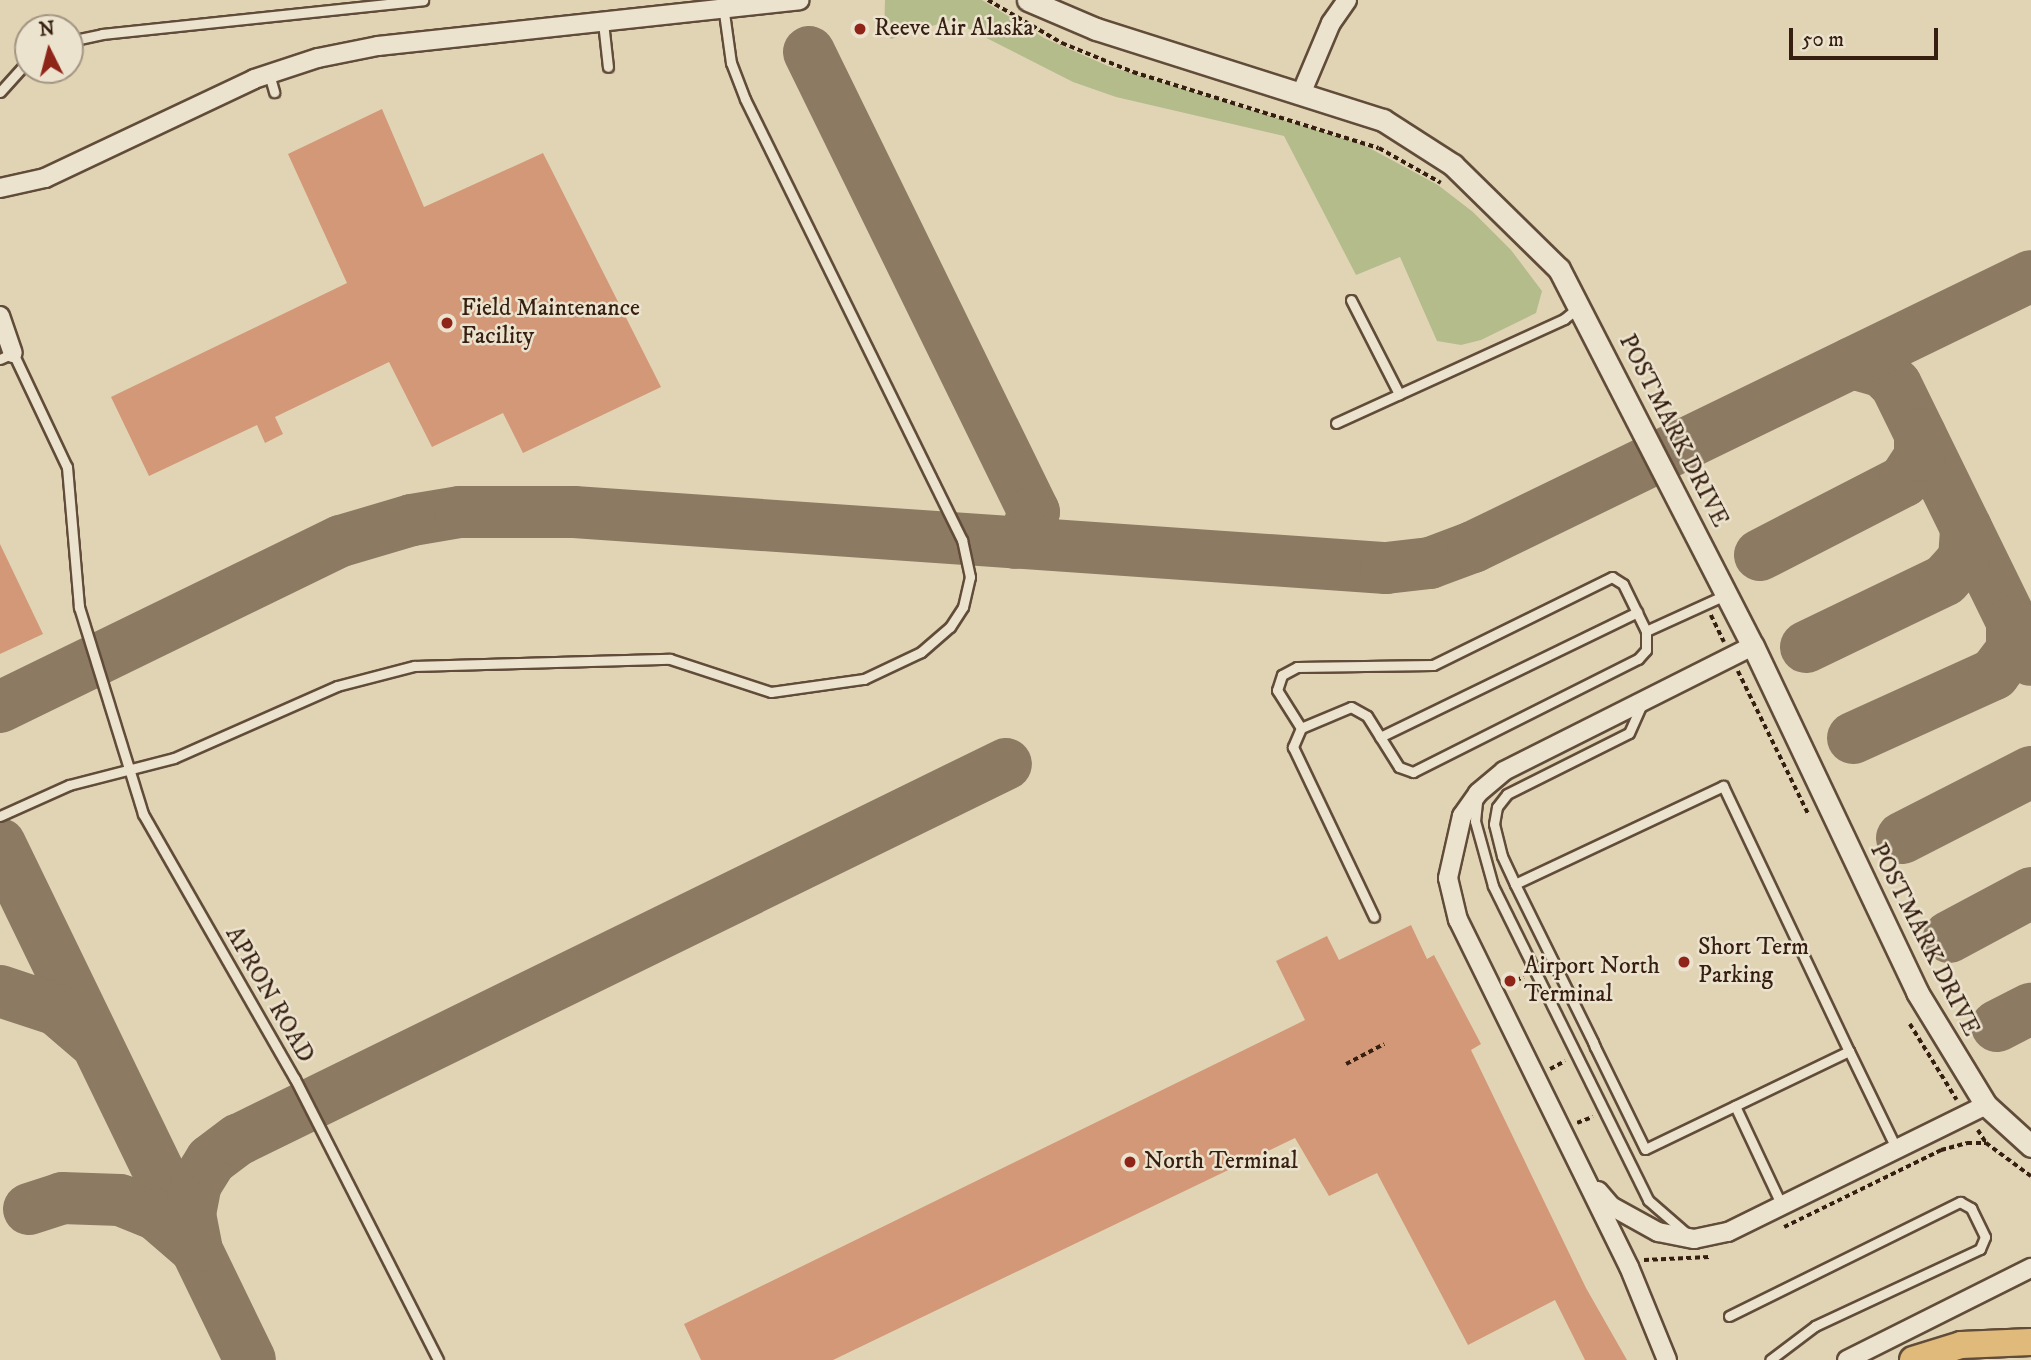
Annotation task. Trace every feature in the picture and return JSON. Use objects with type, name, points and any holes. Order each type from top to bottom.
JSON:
[{"type":"main road","points":[[1913,1360],[1961,1345],[2031,1342]]},
{"type":"main road","points":[[1994,1360],[2031,1359]]},
{"type":"street","points":[[0,188],[45,178],[269,74],[378,46],[603,22],[723,4],[799,0]]},
{"type":"street","name":"POSTMARK DRIVE","points":[[1028,0],[1096,29],[1383,120],[1453,165],[1559,269],[1753,646],[1917,992],[1977,1110],[2031,1146]]},
{"type":"street","points":[[1301,94],[1331,23],[1347,0]]},
{"type":"street","points":[[0,316],[7,356]]},
{"type":"street","points":[[1667,1360],[1629,1267],[1458,920],[1448,878],[1453,843],[1462,816],[1478,793],[1504,771],[1753,646]]},
{"type":"street","points":[[1581,1173],[1611,1206],[1634,1222],[1658,1232],[1694,1239],[1728,1232],[1783,1207],[1977,1110]]},
{"type":"street","points":[[1847,1360],[2031,1268]]},
{"type":"lane","points":[[84,38],[423,0]]},
{"type":"lane","points":[[0,816],[69,785],[174,758],[337,687],[414,666],[670,659],[771,692],[864,678],[921,652],[950,627],[962,607],[970,577],[962,540],[745,99],[731,63],[723,4]]},
{"type":"lane","points":[[603,22],[608,67]]},
{"type":"lane","points":[[269,74],[274,92]]},
{"type":"lane","points":[[0,92],[14,76]]},
{"type":"lane","points":[[1351,300],[1399,394]]},
{"type":"lane","points":[[1336,423],[1564,319],[1580,306]]},
{"type":"lane","name":"APRON ROAD","points":[[7,356],[67,467],[79,607],[127,772],[143,814],[291,1071],[438,1360]]},
{"type":"lane","points":[[1301,728],[1277,690],[1282,675],[1297,667],[1433,665],[1612,577],[1623,584],[1646,631],[1646,650],[1638,659],[1413,772],[1399,767],[1367,716],[1351,707],[1301,728],[1293,747],[1374,917]]},
{"type":"lane","points":[[1646,631],[1727,594]]},
{"type":"lane","points":[[1380,737],[1637,612]]},
{"type":"lane","points":[[1643,702],[1629,733],[1507,794],[1497,807],[1494,824],[1515,884],[1645,1149],[1849,1051]]},
{"type":"lane","points":[[1515,884],[1723,786],[1897,1151]]},
{"type":"lane","points":[[1478,793],[1475,821],[1493,887],[1648,1200],[1661,1216],[1694,1239]]},
{"type":"lane","points":[[1735,1106],[1783,1207]]},
{"type":"lane","points":[[1729,1317],[1960,1202],[1971,1208],[1984,1237],[1980,1249],[1815,1326],[1770,1360]]},
{"type":"path","points":[[988,0],[1062,43],[1133,72],[1379,148],[1451,189]]},
{"type":"path","points":[[1706,604],[1810,817]]},
{"type":"path","points":[[1507,985],[1525,976]]},
{"type":"path","points":[[1906,1014],[1924,1051],[1977,1110],[1986,1143],[2031,1177]]},
{"type":"path","points":[[1346,1064],[1384,1044]]},
{"type":"path","points":[[1549,1070],[1567,1060]]},
{"type":"path","points":[[1576,1124],[1595,1116]]},
{"type":"path","points":[[1775,1231],[1941,1150],[1986,1143]]},
{"type":"path","points":[[1629,1267],[1647,1258],[1696,1261],[1716,1254]]},
{"type":"green space","points":[[885,0],[982,0],[1044,38],[1108,66],[1362,144],[1438,185],[1473,212],[1511,250],[1542,291],[1536,313],[1481,340],[1461,345],[1437,341],[1400,257],[1356,275],[1284,136],[1116,97],[1073,82],[951,20],[891,39],[884,33]]},
{"type":"building","name":"Field Maintenance Facility","points":[[382,109],[424,207],[543,153],[661,387],[523,453],[503,413],[432,447],[389,362],[275,417],[283,434],[265,443],[257,425],[149,476],[111,397],[347,283],[288,154]]},
{"type":"building","points":[[0,544],[43,634],[0,654]]},
{"type":"building","name":"North Terminal","points":[[1411,925],[1427,959],[1434,955],[1481,1044],[1471,1050],[1586,1288],[1627,1360],[1585,1360],[1555,1300],[1468,1345],[1377,1173],[1329,1196],[1295,1138],[833,1360],[701,1360],[684,1324],[1305,1020],[1276,961],[1327,936],[1339,960]]},
{"type":"taxiway","points":[[809,52],[1034,512],[1026,534],[1015,543]]},
{"type":"taxiway","points":[[0,707],[341,541],[412,520],[460,512],[574,512],[1386,568],[1430,563],[1473,547],[2031,276]]},
{"type":"taxiway","points":[[1852,363],[1883,372],[1896,385],[2031,660]]},
{"type":"taxiway","points":[[1760,555],[1904,481],[1920,456],[1920,434]]},
{"type":"taxiway","points":[[1806,647],[1945,580],[1964,559],[1966,528]]},
{"type":"taxiway","points":[[1853,738],[1994,674],[2012,650],[2012,622]]},
{"type":"taxiway","points":[[196,1245],[190,1214],[196,1184],[211,1160],[238,1140],[1006,764]]},
{"type":"taxiway","points":[[1902,838],[2031,772]]},
{"type":"taxiway","points":[[0,844],[250,1360]]},
{"type":"taxiway","points":[[1949,937],[2031,893]]},
{"type":"taxiway","points":[[0,991],[57,1010],[93,1041]]},
{"type":"taxiway","points":[[1997,1026],[2031,1009]]},
{"type":"taxiway","points":[[29,1209],[62,1198],[120,1200],[157,1215],[194,1247]]},
{"type":"place","name":"Reeve Air Alaska","points":[[860,29]]},
{"type":"place","name":"Field Maintenance Facility","points":[[447,323]]},
{"type":"place","name":"Short Term Parking","points":[[1684,962]]},
{"type":"place","name":"Airport North Terminal","points":[[1510,981]]},
{"type":"place","name":"North Terminal","points":[[1130,1162]]}]
